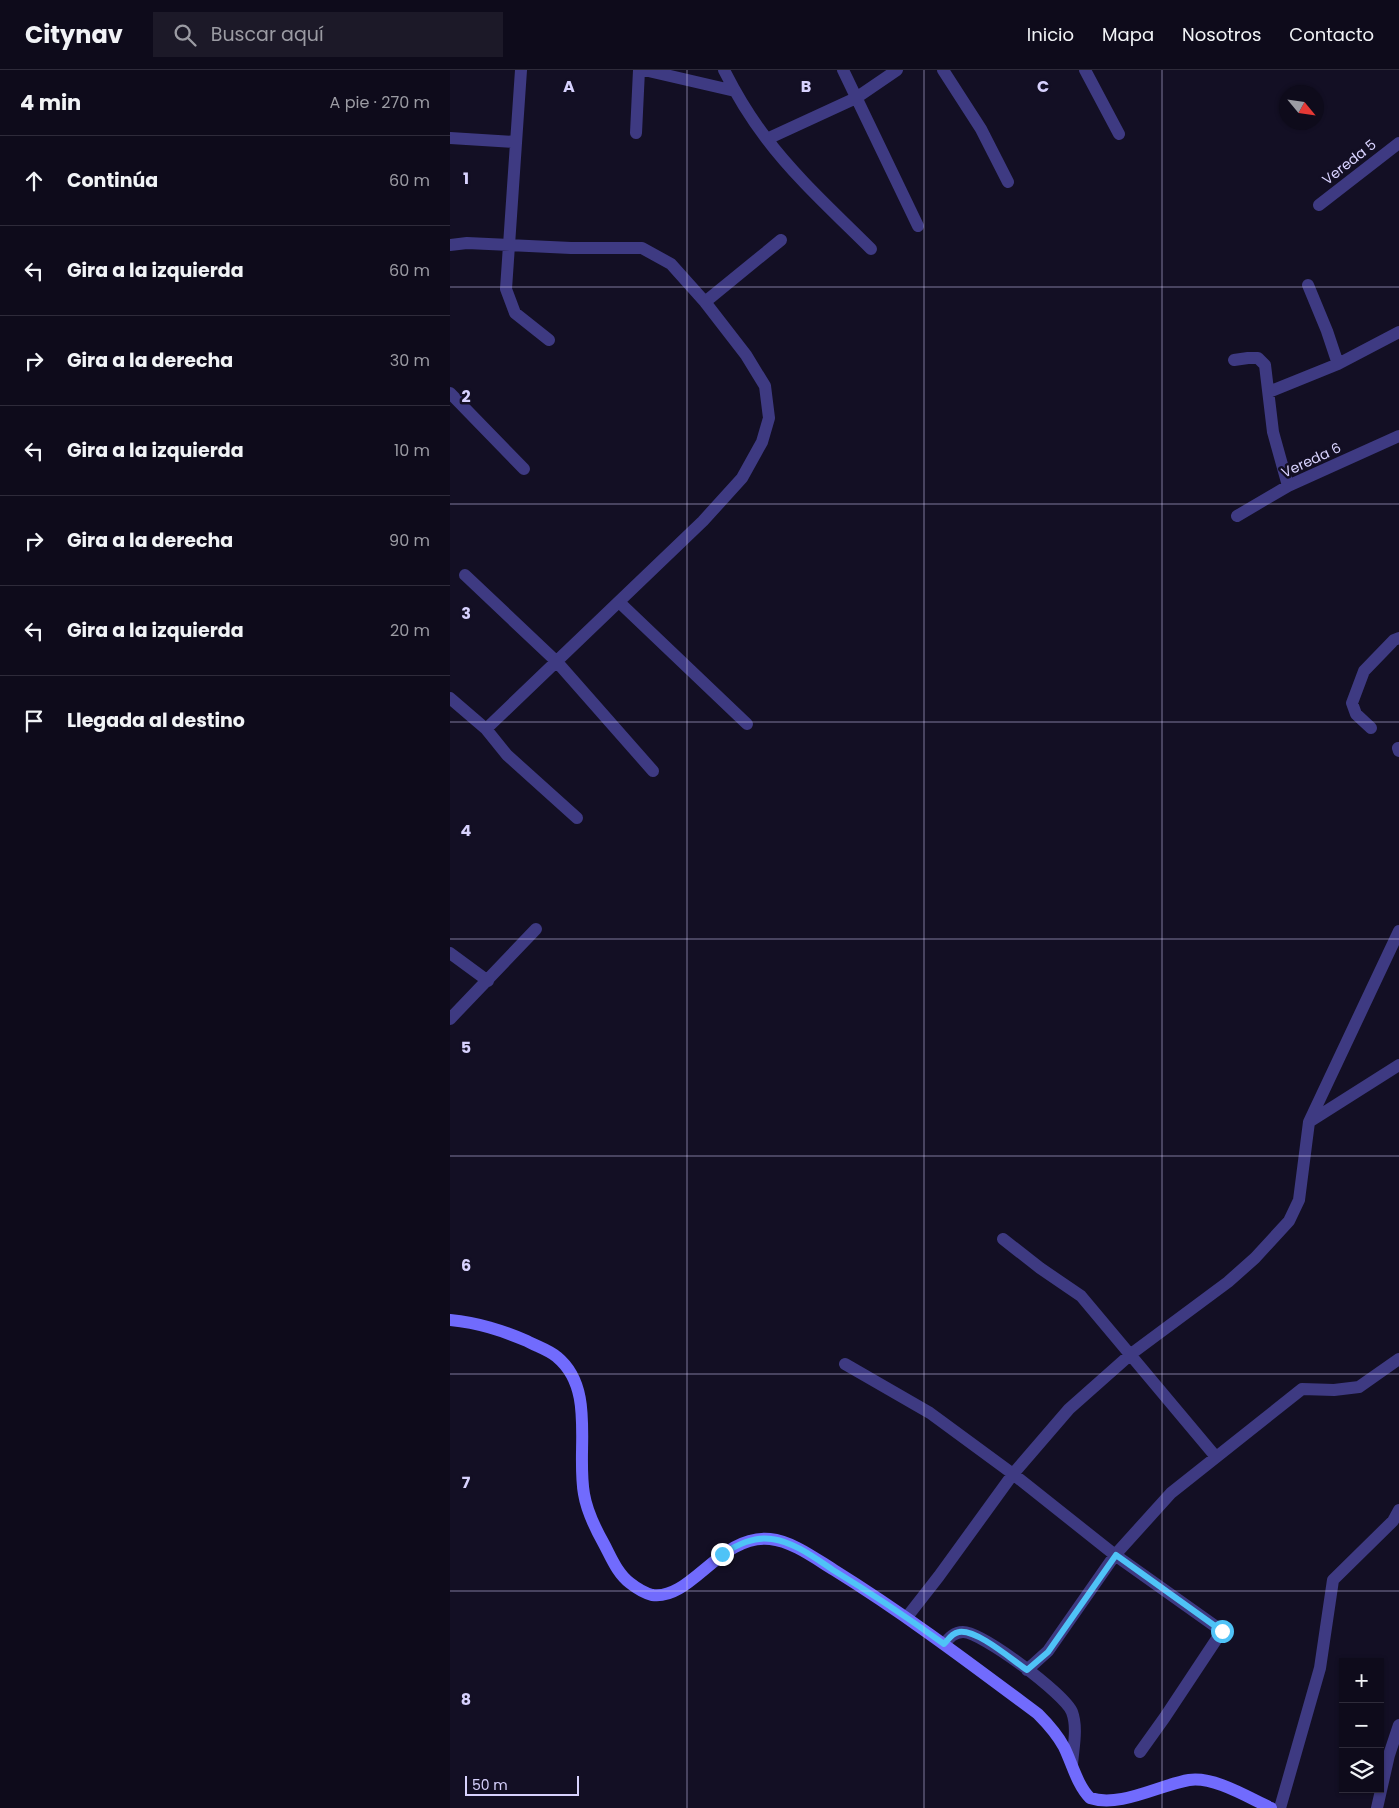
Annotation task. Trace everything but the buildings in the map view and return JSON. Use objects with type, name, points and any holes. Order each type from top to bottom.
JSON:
[{"type":"main road","points":[[450,1320],[498,1329],[557,1356],[571,1374],[578,1391],[581,1410],[584,1491],[588,1512],[619,1572],[628,1582],[651,1595],[667,1593],[684,1585],[722,1554],[736,1546],[757,1538],[773,1539],[800,1549],[907,1617],[1038,1714],[1053,1729],[1064,1746],[1084,1791],[1091,1799],[1101,1805],[1111,1808],[1124,1807],[1189,1780],[1196,1780],[1220,1784],[1271,1808]]},
{"type":"street","points":[[521,70],[506,289],[515,313],[549,340]]},
{"type":"street","points":[[636,133],[639,70]]},
{"type":"street","points":[[644,70],[735,91]]},
{"type":"street","points":[[724,70],[735,91],[767,140],[871,250]]},
{"type":"street","points":[[843,70],[918,226]]},
{"type":"street","points":[[767,140],[856,98],[897,70]]},
{"type":"street","points":[[943,70],[981,129],[1008,182]]},
{"type":"street","points":[[1085,70],[1119,134]]},
{"type":"street","points":[[450,138],[516,142]]},
{"type":"street","name":"Vereda 5","points":[[1319,205],[1399,143]]},
{"type":"street","points":[[705,302],[781,240]]},
{"type":"street","points":[[450,244],[642,248],[671,264],[705,302],[746,355],[765,386],[769,418],[762,442],[742,478],[703,521],[557,662],[537,678],[486,729]]},
{"type":"street","points":[[1308,285],[1338,364]]},
{"type":"street","points":[[1270,392],[1338,364],[1399,332]]},
{"type":"street","points":[[1234,360],[1258,358],[1265,366],[1270,392],[1272,432],[1288,486]]},
{"type":"street","points":[[450,394],[524,470]]},
{"type":"street","name":"Vereda 6","points":[[1237,516],[1288,486],[1399,436]]},
{"type":"street","points":[[465,575],[557,662],[654,771]]},
{"type":"street","points":[[619,602],[748,724]]},
{"type":"street","points":[[1371,728],[1356,714],[1352,704],[1364,671],[1394,640],[1399,638]]},
{"type":"street","points":[[450,698],[486,729],[507,755],[576,818]]},
{"type":"street","points":[[450,1019],[536,929]]},
{"type":"street","points":[[907,1617],[939,1576],[1012,1474],[1070,1409],[1131,1354],[1228,1282],[1255,1258],[1288,1221],[1299,1200],[1308,1122],[1399,931]]},
{"type":"street","points":[[450,953],[488,981]]},
{"type":"street","points":[[1308,1122],[1399,1065]]},
{"type":"street","points":[[1003,1239],[1040,1268],[1081,1296],[1216,1457]]},
{"type":"street","points":[[1027,1670],[1048,1652],[1116,1555],[1171,1493],[1302,1389],[1334,1390],[1359,1387],[1399,1359]]},
{"type":"street","points":[[845,1364],[930,1413],[1116,1555],[1222,1631],[1140,1752]]},
{"type":"street","points":[[1280,1808],[1320,1668],[1333,1580],[1393,1521],[1399,1510]]},
{"type":"street","points":[[944,1644],[956,1633],[968,1633],[980,1638],[1027,1670],[1065,1701],[1072,1711],[1075,1730],[1072,1765]]},
{"type":"street","points":[[1377,1808],[1389,1755],[1399,1724]]},
{"type":"route","points":[[722,1554],[757,1538],[773,1539],[800,1549],[907,1617],[944,1644],[956,1633],[968,1633],[996,1648],[1027,1670],[1048,1652],[1116,1555],[1222,1631]]}]
